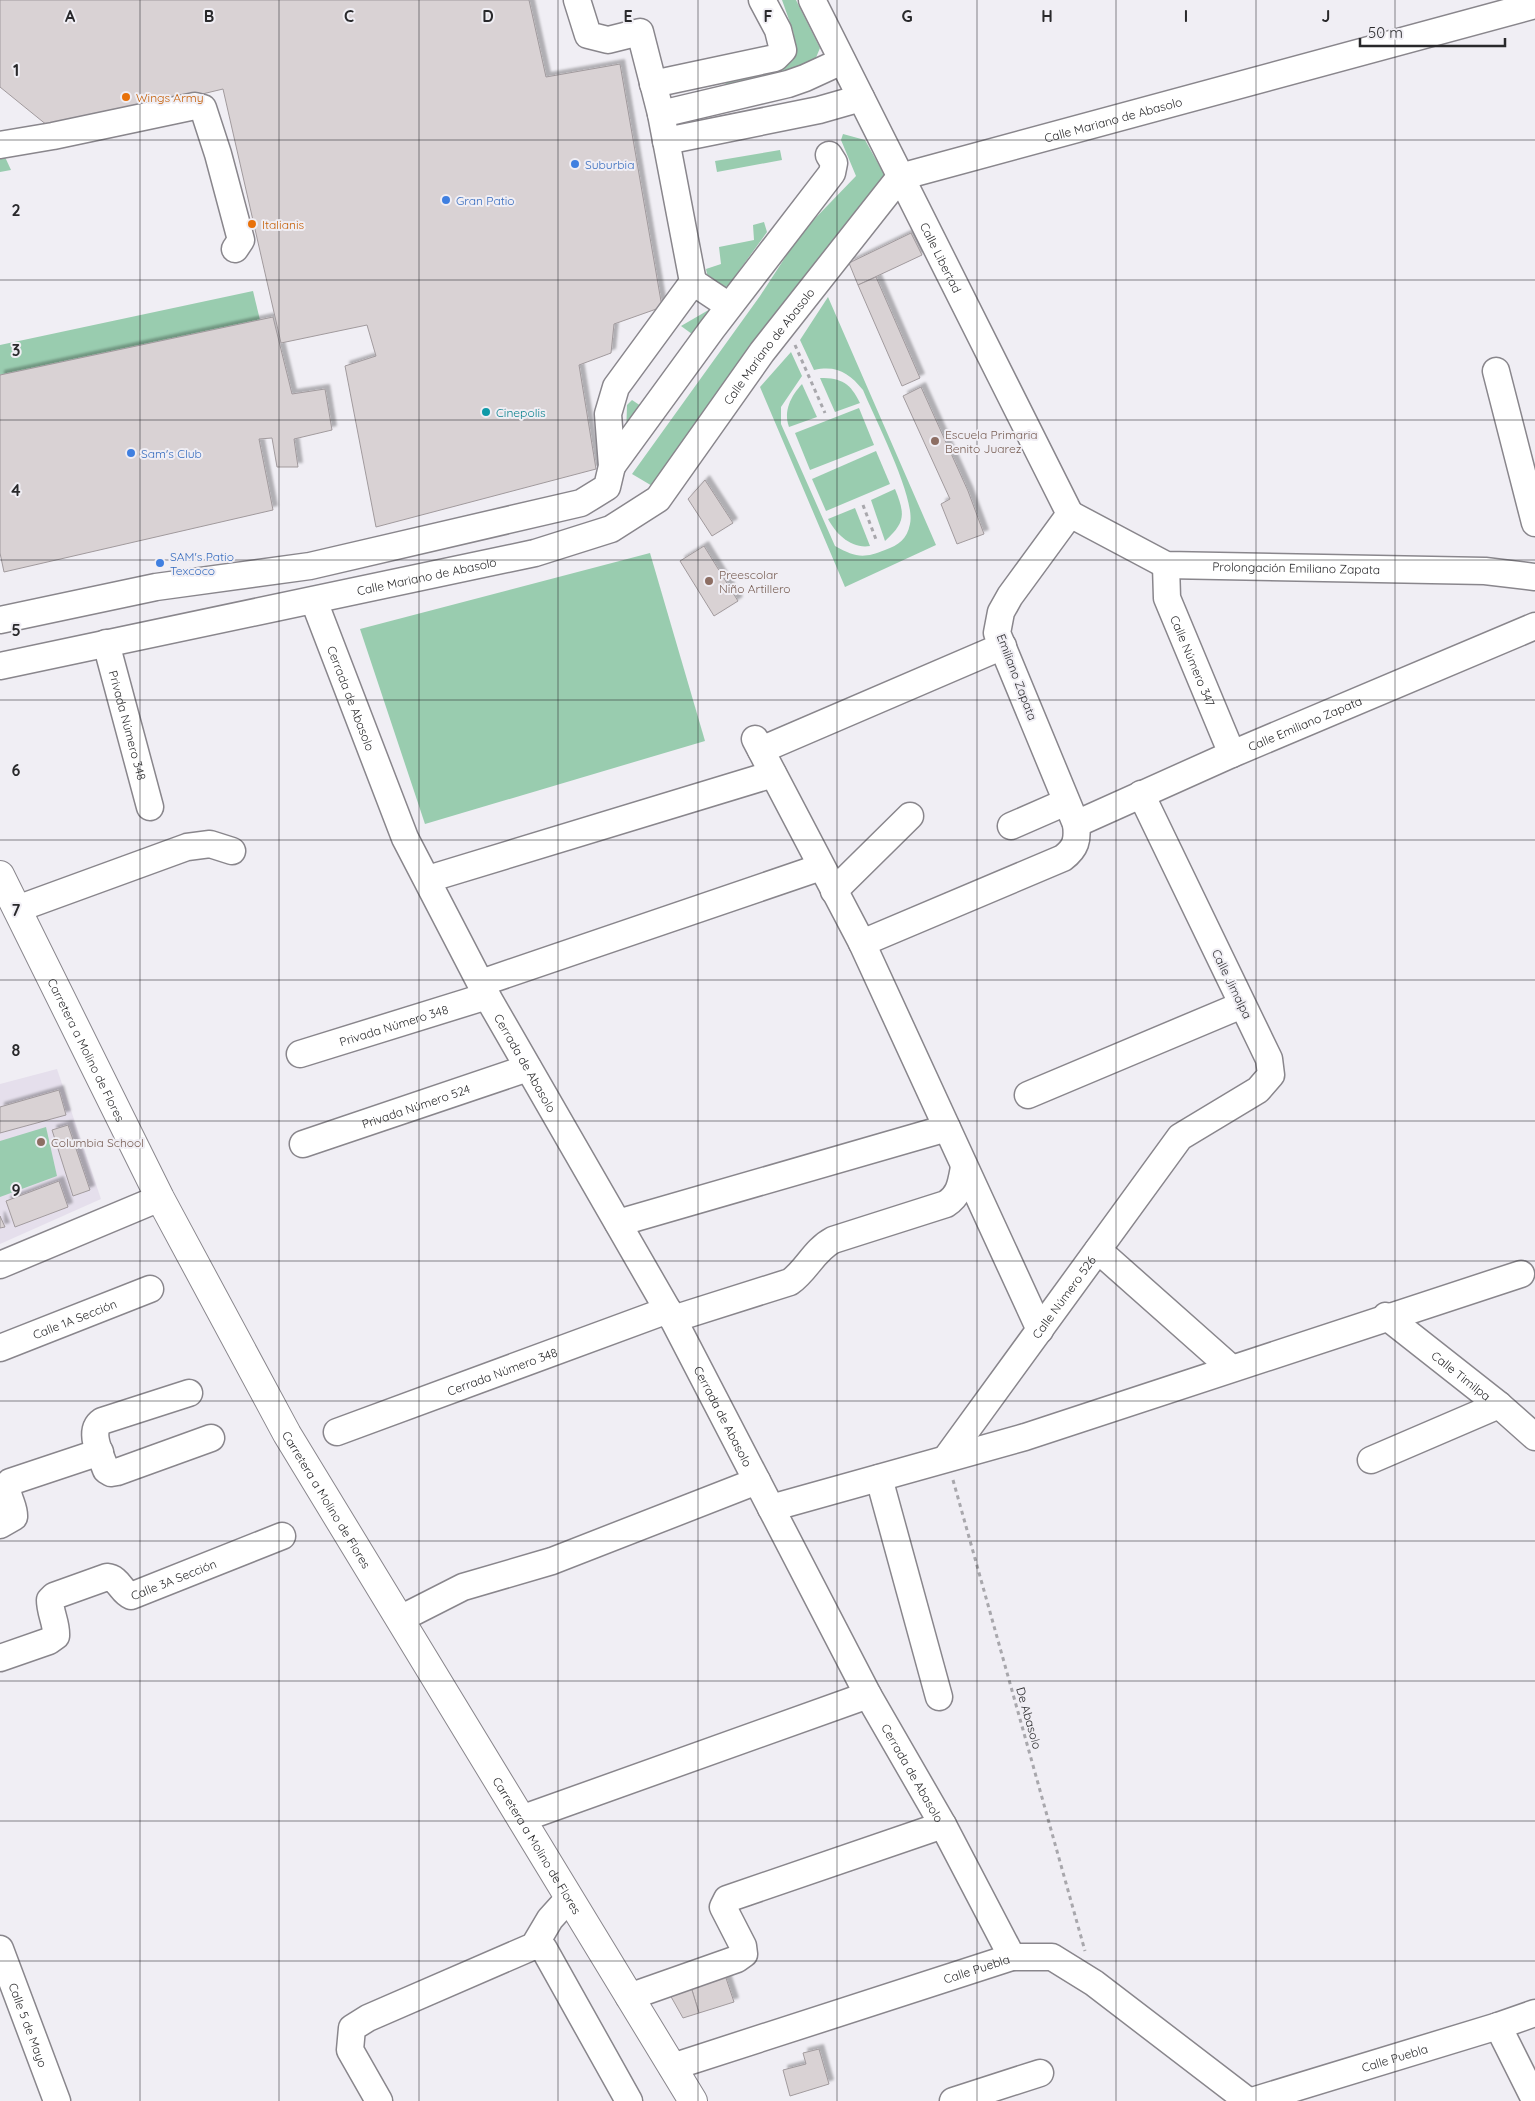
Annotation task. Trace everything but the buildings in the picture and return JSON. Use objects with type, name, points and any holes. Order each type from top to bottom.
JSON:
[{"type":"main road","name":"Carretera a Molino de Flores","points":[[0,875],[160,1198],[287,1434],[693,2101]]},
{"type":"street","points":[[576,0],[588,35],[608,40],[640,32],[661,114],[693,282],[730,306]]},
{"type":"street","points":[[653,84],[775,58],[783,50],[778,30],[762,0]]},
{"type":"street","name":"Calle Libertad","points":[[812,0],[1070,514]]},
{"type":"street","name":"Calle Mariano de Abasolo","points":[[0,666],[106,642],[314,601],[535,552],[611,529],[658,499],[762,352],[900,177],[1535,5]]},
{"type":"street","points":[[661,114],[788,84],[842,61]]},
{"type":"street","points":[[666,140],[819,110],[861,98]]},
{"type":"street","points":[[0,144],[53,136],[195,106],[203,108],[241,240],[235,248]]},
{"type":"street","points":[[612,466],[730,306],[832,173],[834,163],[829,154]]},
{"type":"street","points":[[0,620],[156,587],[310,566],[581,503],[607,487],[612,466],[608,414],[616,388],[693,282]]},
{"type":"street","points":[[1496,371],[1535,524]]},
{"type":"street","name":"Prolongación Emiliano Zapata","points":[[1070,514],[1166,566],[1485,571],[1535,577]]},
{"type":"street","name":"Emiliano Zapata","points":[[1070,514],[1010,596],[1001,612],[998,633],[1071,813]]},
{"type":"street","name":"Calle Número 347","points":[[1166,566],[1167,598],[1232,754]]},
{"type":"street","name":"Cerrada de Abasolo","points":[[314,601],[405,838],[484,989],[528,1068],[671,1315],[868,1695],[943,1825],[1012,1956]]},
{"type":"street","name":"Calle Emiliano Zapata","points":[[1011,826],[1071,813],[1141,794],[1535,626]]},
{"type":"street","name":"Privada Número 348","points":[[106,642],[150,806]]},
{"type":"street","points":[[1002,646],[758,744],[862,943],[1040,1330]]},
{"type":"street","points":[[428,879],[773,774]]},
{"type":"street","name":"Calle Jimalpa","points":[[1141,794],[1269,1059],[1271,1075],[1258,1090],[1180,1138]]},
{"type":"street","points":[[862,943],[1063,858],[1073,850],[1078,839],[1071,813]]},
{"type":"street","points":[[834,890],[910,816]]},
{"type":"street","points":[[17,909],[187,848],[210,844],[232,851]]},
{"type":"street","name":"Privada Número 348","points":[[300,1054],[822,867]]},
{"type":"street","points":[[1028,1095],[1242,1005]]},
{"type":"street","name":"Privada Número 524","points":[[303,1144],[528,1068]]},
{"type":"street","points":[[618,1223],[947,1128]]},
{"type":"street","name":"Calle Número 526","points":[[947,1457],[1180,1138]]},
{"type":"street","name":"Cerrada Número 348","points":[[337,1432],[671,1315],[790,1282],[800,1275],[822,1246],[833,1240],[946,1204],[959,1191],[964,1167]]},
{"type":"street","points":[[0,1266],[160,1198]]},
{"type":"street","points":[[1098,1250],[1231,1368]]},
{"type":"street","points":[[771,1508],[947,1457],[1025,1437],[1386,1316],[1521,1274]]},
{"type":"street","name":"Calle 1A Sección","points":[[0,1348],[150,1289]]},
{"type":"street","name":"Calle Timilpa","points":[[1386,1316],[1499,1405],[1535,1436]]},
{"type":"street","points":[[189,1393],[102,1421],[96,1425],[93,1432],[106,1470],[111,1473],[211,1438]]},
{"type":"street","points":[[1371,1460],[1499,1405]]},
{"type":"street","points":[[0,1525],[14,1517],[14,1510],[7,1491],[10,1482],[100,1452]]},
{"type":"street","points":[[879,1478],[940,1697]]},
{"type":"street","points":[[400,1620],[463,1587],[552,1561],[757,1481]]},
{"type":"street","name":"Calle 3A Sección","points":[[0,1658],[49,1642],[56,1636],[50,1607],[50,1600],[54,1596],[107,1577],[115,1580],[131,1596],[282,1536]]},
{"type":"street","points":[[521,1819],[868,1695]]},
{"type":"street","points":[[629,1997],[737,1959],[744,1954],[743,1946],[723,1906],[727,1899],[943,1825]]},
{"type":"street","points":[[379,2101],[350,2050],[352,2028],[368,2018],[534,1946],[550,1919],[569,1898]]},
{"type":"street","points":[[534,1946],[544,1950],[629,2101]]},
{"type":"street","name":"Calle 5 de Mayo","points":[[0,1949],[57,2101]]},
{"type":"street","name":"Calle Puebla","points":[[672,2067],[1012,1956],[1052,1957],[1094,1983],[1250,2101],[1498,2026],[1535,2013]]},
{"type":"street","points":[[1498,2026],[1535,2100]]},
{"type":"street","points":[[953,2101],[1040,2073]]},
{"type":"path","points":[[794,343],[825,413]]},
{"type":"path","points":[[863,505],[877,542]]},
{"type":"path","name":"De Abasolo","points":[[947,1457],[1094,1983]]},
{"type":"shaded area","name":"Columbia School","points":[[57,1069],[101,1199],[0,1244],[0,1084]]},
{"type":"green space","points":[[782,0],[796,0],[820,48],[815,60],[804,71],[726,91],[725,77],[787,57],[796,47],[793,31]]},
{"type":"green space","points":[[843,134],[865,140],[889,183],[659,490],[632,474],[760,296],[801,233],[856,176],[841,140]]},
{"type":"green space","points":[[780,150],[782,160],[717,172],[715,161]]},
{"type":"green space","points":[[5,157],[11,170],[0,172],[0,158]]},
{"type":"green space","points":[[764,222],[767,232],[728,286],[723,288],[707,274],[706,269],[721,264],[719,247],[754,240],[753,225]]},
{"type":"green space","points":[[253,291],[260,320],[0,375],[0,345]]},
{"type":"green space","points":[[828,297],[936,545],[845,587],[760,387],[791,352],[802,376],[781,407],[781,424],[835,546],[848,553],[865,556],[890,548],[902,541],[907,534],[910,524],[907,496],[893,457],[863,390],[853,379],[842,372],[829,369],[814,370],[800,340]]},
{"type":"green space","points":[[712,308],[692,334],[681,326]]},
{"type":"green space","points":[[820,378],[834,379],[849,386],[860,403],[835,412]]},
{"type":"green space","points":[[802,384],[817,417],[789,427],[787,415],[789,404]]},
{"type":"green space","points":[[632,400],[650,412],[626,438],[627,405]]},
{"type":"green space","points":[[859,408],[874,445],[810,470],[795,433]]},
{"type":"green space","points":[[876,451],[890,484],[826,511],[812,479]]},
{"type":"green space","points":[[895,489],[901,505],[902,517],[897,528],[885,541],[871,500]]},
{"type":"green space","points":[[855,508],[870,546],[850,543],[835,530],[828,519]]},
{"type":"green space","points":[[650,553],[705,741],[425,824],[360,629]]},
{"type":"green space","points":[[46,1127],[57,1176],[0,1197],[0,1141]]},
{"type":"place","name":"Wings Army","points":[[126,97]]},
{"type":"place","name":"Suburbia","points":[[575,164]]},
{"type":"place","name":"Gran Patio","points":[[446,200]]},
{"type":"place","name":"Italianis","points":[[252,224]]},
{"type":"place","name":"Cinepolis","points":[[486,412]]},
{"type":"place","name":"Escuela Primaria Benito Juarez","points":[[935,441]]},
{"type":"place","name":"Sam's Club","points":[[131,453]]},
{"type":"place","name":"SAM's Patio Texcoco","points":[[160,563]]},
{"type":"place","name":"Preescolar Niño Artillero","points":[[709,581]]},
{"type":"place","name":"Columbia School","points":[[41,1142]]}]
